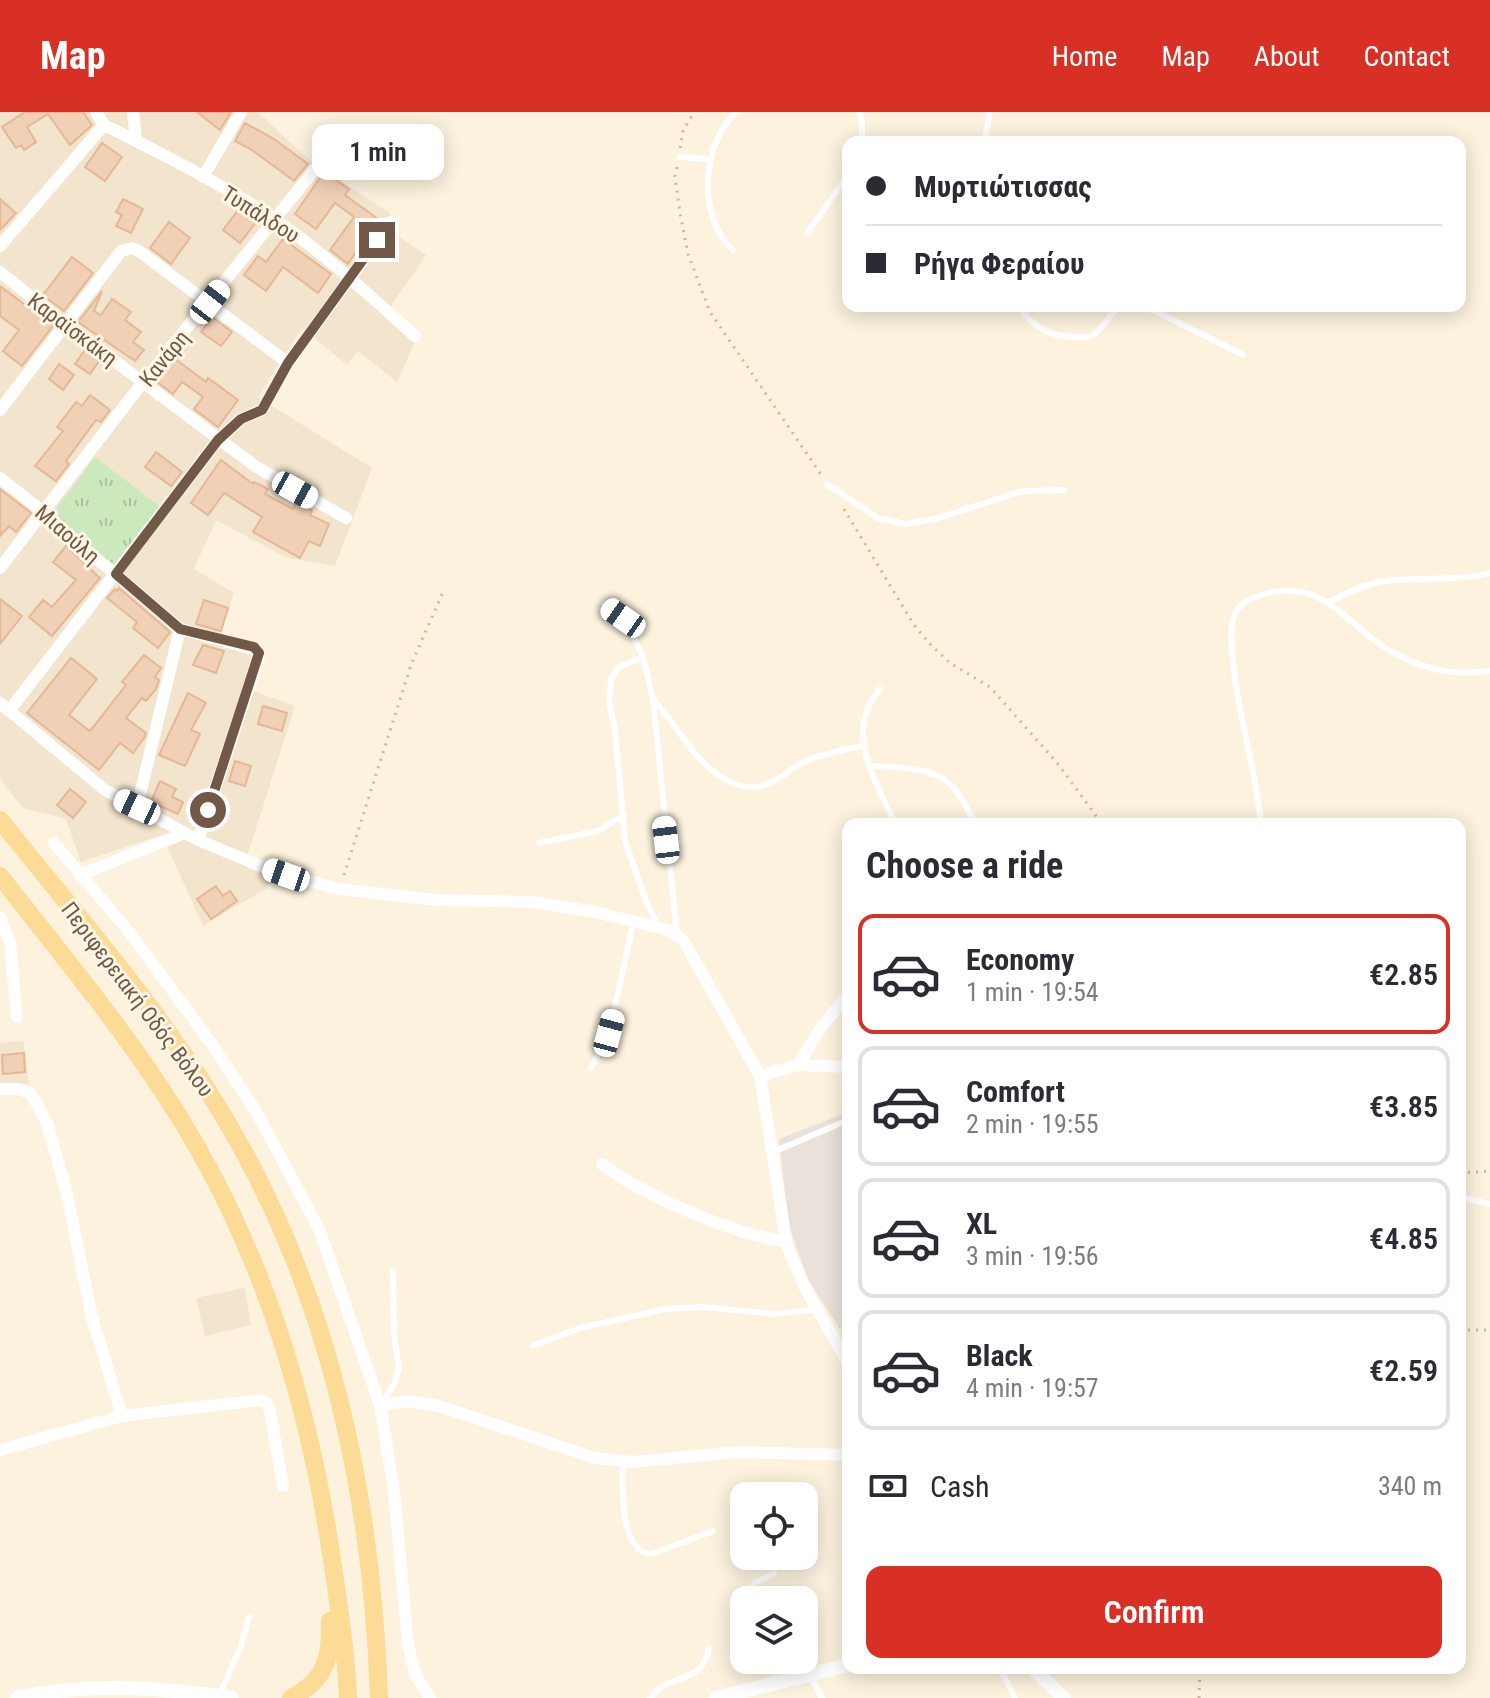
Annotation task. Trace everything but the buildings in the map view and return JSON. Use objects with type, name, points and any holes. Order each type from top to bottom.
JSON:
[{"type":"main road","name":"Περιφερειακή Οδός Βόλου","points":[[0,820],[164,1026],[217,1104],[282,1229],[328,1357],[353,1460],[373,1593],[379,1698]]},
{"type":"main road","name":"Περιφερειακή Οδός Βόλου","points":[[0,876],[106,1011],[161,1089],[198,1151],[246,1246],[274,1315],[303,1406],[319,1475],[348,1698]]},
{"type":"main road","points":[[291,1698],[314,1683],[327,1660],[331,1645],[330,1606],[335,1583]]},
{"type":"street","points":[[0,246],[104,125],[96,112]]},
{"type":"street","points":[[133,112],[136,141]]},
{"type":"street","points":[[203,177],[241,112]]},
{"type":"street","name":"Τυπάλδου","points":[[104,125],[274,219],[350,277],[415,336]]},
{"type":"street","name":"Κανάρη","points":[[0,568],[143,382],[316,168]]},
{"type":"street","points":[[391,222],[288,363],[261,412],[241,419],[218,440],[116,574],[5,707],[89,778],[119,798],[198,840],[268,869],[339,889],[436,900],[532,902],[634,920],[677,934],[760,1076],[786,1241],[794,1265],[842,1352]]},
{"type":"street","points":[[0,410],[121,251],[126,249],[139,251],[288,363]]},
{"type":"street","name":"Καραϊσκάκη","points":[[0,272],[218,440],[269,476],[346,518]]},
{"type":"street","name":"Μιαούλη","points":[[0,478],[180,629],[254,647],[259,653],[198,840]]},
{"type":"street","points":[[137,807],[180,629]]},
{"type":"street","points":[[80,875],[185,833]]},
{"type":"street","points":[[54,843],[130,933],[177,995],[257,1113],[319,1229],[380,1405],[394,1491],[408,1645],[416,1676],[430,1698]]},
{"type":"street","points":[[0,918],[10,943],[17,1017]]},
{"type":"street","points":[[798,1065],[822,1026],[842,1002]]},
{"type":"street","points":[[760,1076],[798,1065],[842,1067]]},
{"type":"street","points":[[0,1089],[19,1089],[31,1094],[47,1123],[66,1190],[92,1317],[122,1416]]},
{"type":"street","points":[[602,1164],[622,1180],[699,1215],[773,1240],[786,1241]]},
{"type":"street","points":[[0,1450],[122,1416],[261,1400],[267,1403],[270,1411],[283,1486]]},
{"type":"street","points":[[380,1405],[409,1401],[439,1406],[595,1458],[623,1461],[738,1452],[842,1455]]},
{"type":"street","points":[[716,1698],[842,1667]]},
{"type":"street","points":[[1038,1674],[1064,1698]]},
{"type":"street","points":[[17,1698],[64,1690],[118,1688],[225,1697]]},
{"type":"lane","points":[[733,250],[719,231],[707,183],[709,159],[718,134],[725,122],[737,112]]},
{"type":"lane","points":[[859,112],[861,136]]},
{"type":"lane","points":[[985,136],[990,112]]},
{"type":"lane","points":[[679,157],[709,159]]},
{"type":"lane","points":[[808,232],[842,184]]},
{"type":"lane","points":[[1024,312],[1031,322],[1056,336],[1089,337],[1112,312]]},
{"type":"lane","points":[[1157,312],[1243,355]]},
{"type":"lane","points":[[827,484],[878,518],[906,524],[935,519],[1012,493],[1039,489],[1064,490]]},
{"type":"lane","points":[[1327,603],[1354,589],[1382,581],[1455,580],[1490,573]]},
{"type":"lane","points":[[1260,818],[1252,758],[1235,681],[1233,619],[1246,600],[1264,594],[1295,591],[1315,594],[1398,656],[1448,673],[1462,675],[1490,671]]},
{"type":"lane","points":[[604,604],[623,618],[643,657],[653,699],[677,934]]},
{"type":"lane","points":[[643,657],[619,667],[611,679],[609,702],[615,730],[625,841],[659,927]]},
{"type":"lane","points":[[880,689],[867,708],[862,746],[892,818]]},
{"type":"lane","points":[[653,699],[672,718],[700,759],[740,787],[771,783],[807,761],[862,746]]},
{"type":"lane","points":[[868,766],[910,769],[947,781],[962,799],[972,818]]},
{"type":"lane","points":[[539,843],[598,831],[624,815]]},
{"type":"lane","points":[[591,1068],[609,1033],[634,920]]},
{"type":"lane","points":[[773,1152],[842,1123]]},
{"type":"lane","points":[[1466,1198],[1490,1204]]},
{"type":"lane","points":[[380,1405],[395,1382],[399,1368],[394,1334],[393,1271]]},
{"type":"lane","points":[[532,1346],[580,1328],[666,1309],[704,1307],[775,1314],[818,1309]]},
{"type":"lane","points":[[623,1461],[624,1514],[637,1547],[651,1554],[713,1531]]},
{"type":"lane","points":[[753,1586],[774,1573]]},
{"type":"lane","points":[[225,1697],[249,1617]]},
{"type":"lane","points":[[650,1698],[669,1681],[702,1670],[709,1648]]},
{"type":"lane","points":[[784,1674],[788,1681]]},
{"type":"lane","points":[[1003,1674],[1015,1698]]},
{"type":"lane","points":[[810,1675],[822,1698]]},
{"type":"path","points":[[339,889],[411,665],[443,592]]},
{"type":"path","points":[[1466,1173],[1490,1171]]},
{"type":"path","points":[[1466,1330],[1490,1330]]},
{"type":"path","points":[[1199,1698],[1200,1674]]},
{"type":"shaded area","points":[[0,112],[258,112],[307,158],[391,214],[383,226],[426,255],[384,316],[415,342],[397,382],[358,351],[347,365],[302,328],[258,397],[372,468],[335,566],[287,558],[216,520],[194,569],[234,593],[219,640],[253,651],[242,687],[295,706],[244,866],[272,877],[267,888],[203,926],[162,835],[81,862],[66,819],[23,808],[0,779]]},
{"type":"shaded area","points":[[23,1041],[29,1084],[0,1085],[0,1043]]},
{"type":"shaded area","points":[[842,1114],[842,1329],[809,1281],[789,1227],[779,1139]]},
{"type":"shaded area","points":[[245,1288],[251,1325],[205,1336],[196,1298]]},
{"type":"green space","points":[[95,457],[162,508],[116,567],[51,516]]},
{"type":"route","points":[[208,810],[259,653],[254,647],[180,629],[116,574],[218,440],[241,419],[262,410],[288,363],[377,240]]}]
